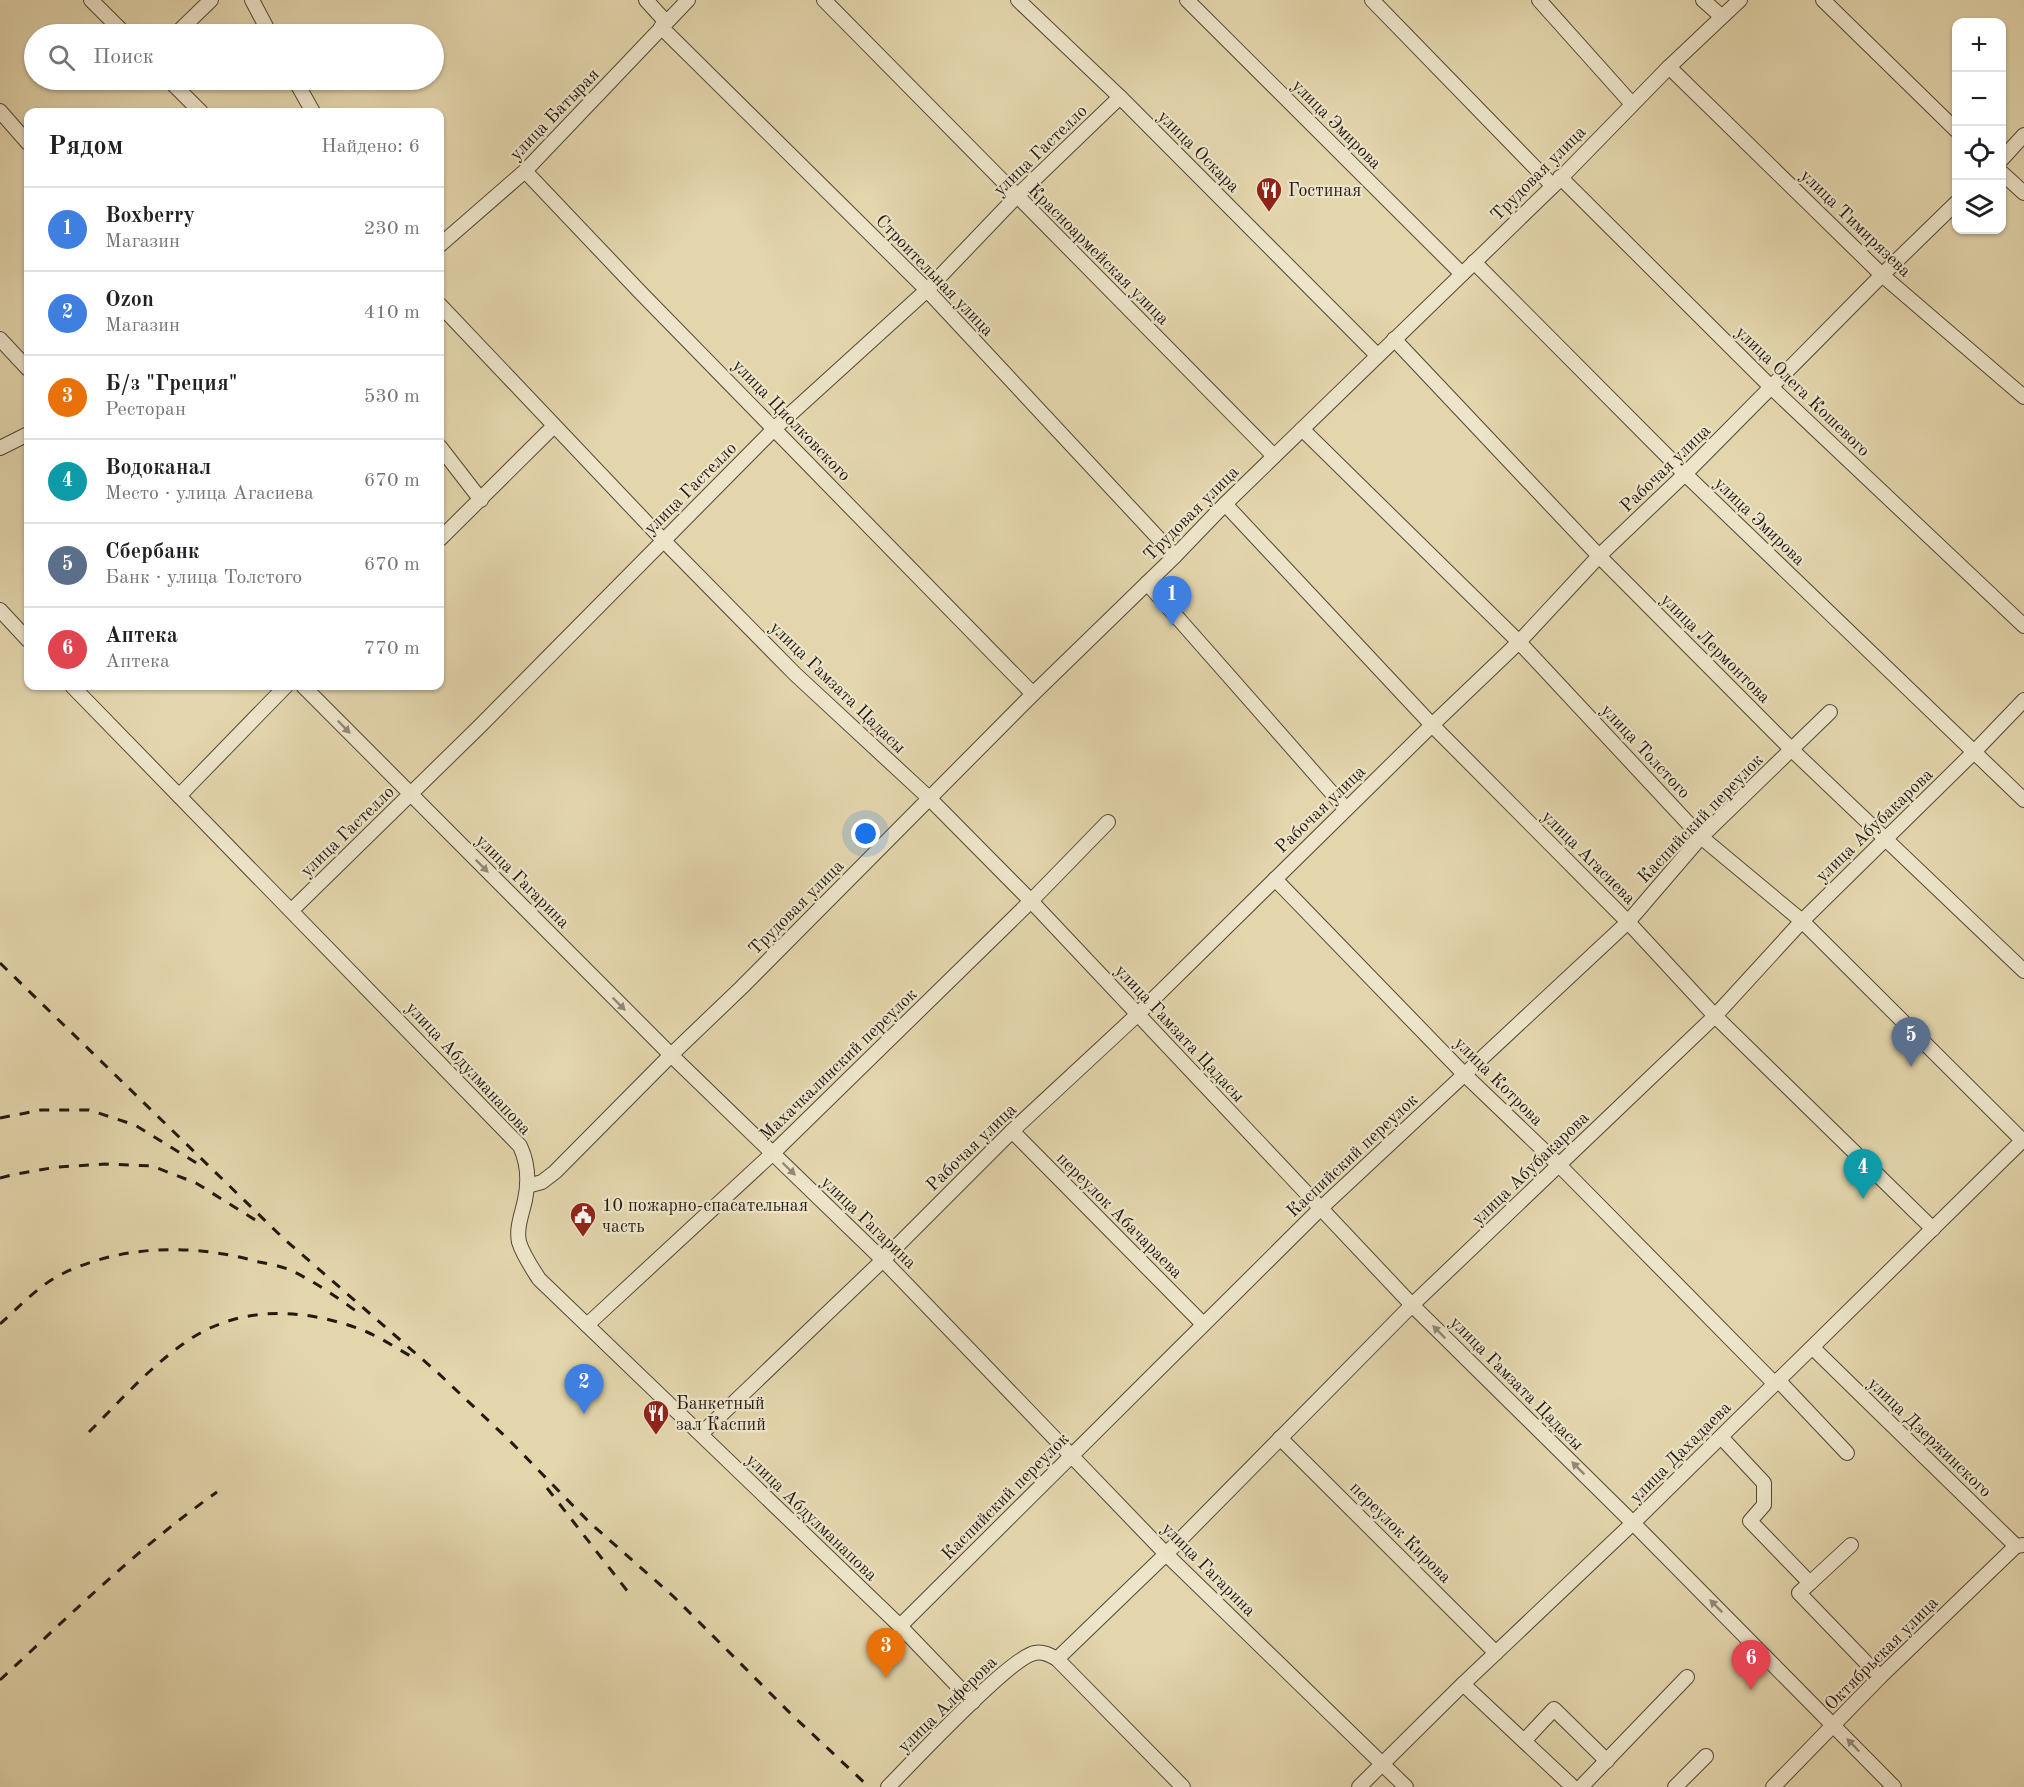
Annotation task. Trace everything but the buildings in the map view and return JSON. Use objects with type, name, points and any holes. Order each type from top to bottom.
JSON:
[{"type":"street","points":[[91,0],[114,24]]},
{"type":"street","points":[[186,24],[211,0]]},
{"type":"street","points":[[252,0],[265,24]]},
{"type":"street","name":"Строительная улица","points":[[646,0],[663,25],[927,290],[1175,556]]},
{"type":"street","name":"улица Батырая","points":[[444,242],[525,171],[688,0]]},
{"type":"street","name":"Красноармейская улица","points":[[824,0],[1274,456]]},
{"type":"street","name":"улица Оскара","points":[[1018,0],[1120,97],[1377,355]]},
{"type":"street","name":"улица Эмирова","points":[[1187,0],[1462,274]]},
{"type":"street","name":"улица Олега Кошевого","points":[[1372,0],[1557,182],[2024,626]]},
{"type":"street","points":[[1539,0],[1632,104]]},
{"type":"street","points":[[1703,0],[1721,16]]},
{"type":"street","name":"Трудовая улица","points":[[527,1186],[542,1182],[555,1172],[670,1054],[742,987],[1225,504],[1557,182],[1669,67],[1740,0]]},
{"type":"street","points":[[1823,0],[1952,126]]},
{"type":"street","name":"улица Тимирязева","points":[[1669,67],[1882,275],[2024,397]]},
{"type":"street","points":[[179,90],[197,108]]},
{"type":"street","points":[[301,90],[311,108]]},
{"type":"street","name":"улица Гастелло","points":[[292,910],[410,795],[775,428],[927,290],[1016,197],[1120,97]]},
{"type":"street","points":[[0,111],[24,138]]},
{"type":"street","points":[[2006,154],[2024,135]]},
{"type":"street","name":"улица Циолковского","points":[[525,171],[640,292],[1033,694]]},
{"type":"street","points":[[2006,177],[2024,193]]},
{"type":"street","name":"Рабочая улица","points":[[701,1434],[883,1260],[1012,1131],[1138,1014],[1519,642],[1599,556],[1772,388],[1952,207]]},
{"type":"street","name":"улица Эмирова","points":[[1474,262],[1685,474],[2024,800]]},
{"type":"street","name":"улица Гамзата Цадасы","points":[[444,309],[663,540],[795,674],[929,798],[1031,901],[1412,1305],[1634,1523],[1894,1787]]},
{"type":"street","points":[[0,339],[24,365]]},
{"type":"street","name":"улица Лермонтова","points":[[1394,339],[1599,556],[1791,749],[2024,971]]},
{"type":"street","points":[[444,536],[554,426]]},
{"type":"street","name":"улица Толстого","points":[[1302,429],[1519,642],[1701,837],[1802,921],[2023,1139]]},
{"type":"street","points":[[0,448],[24,436]]},
{"type":"street","points":[[444,452],[481,500]]},
{"type":"street","name":"улица Агасиева","points":[[1225,504],[1432,725],[1628,922],[1715,1017],[1933,1229]]},
{"type":"street","points":[[1148,583],[1346,809]]},
{"type":"street","points":[[0,610],[24,636]]},
{"type":"street","name":"улица Абдулманапова","points":[[76,690],[514,1138],[526,1159],[527,1186],[518,1231],[519,1242],[539,1279],[900,1626],[973,1702]]},
{"type":"street","points":[[179,796],[282,690]]},
{"type":"street","name":"улица Гагарина","points":[[307,690],[670,1054],[883,1260],[1166,1554],[1406,1787]]},
{"type":"street","name":"улица Абубакарова","points":[[1057,1659],[1166,1554],[1412,1305],[1715,1017],[1802,921],[1974,753],[2024,700]]},
{"type":"street","name":"Каспийский переулок","points":[[900,1626],[1320,1209],[1628,922],[1701,837],[1830,712]]},
{"type":"street","name":"Махачкалинский переулок","points":[[587,1325],[773,1153],[1031,901],[1108,822]]},
{"type":"street","name":"улица Котрова","points":[[1275,879],[1464,1074],[1559,1165],[1846,1453]]},
{"type":"street","name":"переулок Абачараева","points":[[1012,1131],[1203,1324]]},
{"type":"street","name":"улица Дахадаева","points":[[1359,1787],[1463,1684],[1634,1523],[2023,1139]]},
{"type":"street","name":"улица Дзержинского","points":[[1813,1348],[2020,1546]]},
{"type":"street","points":[[1721,1437],[1764,1484],[1764,1504],[1750,1521],[1810,1583]]},
{"type":"street","name":"переулок Кирова","points":[[1280,1438],[1496,1653]]},
{"type":"street","points":[[1851,1545],[1799,1593],[1880,1677]]},
{"type":"street","name":"Октябрьская улица","points":[[1773,1787],[1880,1677],[2020,1546]]},
{"type":"street","name":"улица Алферова","points":[[888,1787],[973,1702],[1018,1661],[1034,1653],[1048,1654],[1057,1659]]},
{"type":"street","points":[[1057,1659],[1183,1787]]},
{"type":"street","points":[[1581,1787],[1687,1677]]},
{"type":"street","points":[[1463,1684],[1573,1787]]},
{"type":"street","points":[[1524,1741],[1554,1709],[1607,1761]]},
{"type":"street","points":[[1675,1787],[1706,1756]]},
{"type":"railway","points":[[0,963],[283,1238],[437,1372],[510,1441],[589,1522],[674,1597],[791,1714],[869,1787]]},
{"type":"railway","points":[[0,1118],[41,1110],[89,1110],[135,1125],[203,1167]]},
{"type":"railway","points":[[0,1178],[57,1167],[105,1164],[152,1166],[196,1183],[260,1223]]},
{"type":"railway","points":[[0,1324],[38,1289],[64,1273],[87,1263],[111,1257],[160,1250],[210,1252],[283,1267],[316,1284],[356,1311]]},
{"type":"railway","points":[[89,1432],[146,1375],[183,1344],[203,1332],[245,1317],[290,1314],[335,1321],[372,1334],[414,1358]]},
{"type":"railway","points":[[547,1488],[632,1597]]},
{"type":"railway","points":[[0,1680],[160,1535],[217,1492]]},
{"type":"place","name":"Гостиная","points":[[1269,213]]},
{"type":"place","name":"Boxberry","points":[[1172,626]]},
{"type":"place","name":"Сбербанк","points":[[1911,1067]]},
{"type":"place","name":"Водоканал","points":[[1863,1199]]},
{"type":"place","name":"10 пожарно-спасательная часть","points":[[583,1238]]},
{"type":"place","name":"Ozon","points":[[584,1414]]},
{"type":"place","name":"Банкетный зал Каспий","points":[[656,1436]]},
{"type":"place","name":"Б/з \"Греция\"","points":[[886,1678]]},
{"type":"place","name":"Аптека","points":[[1751,1690]]}]
